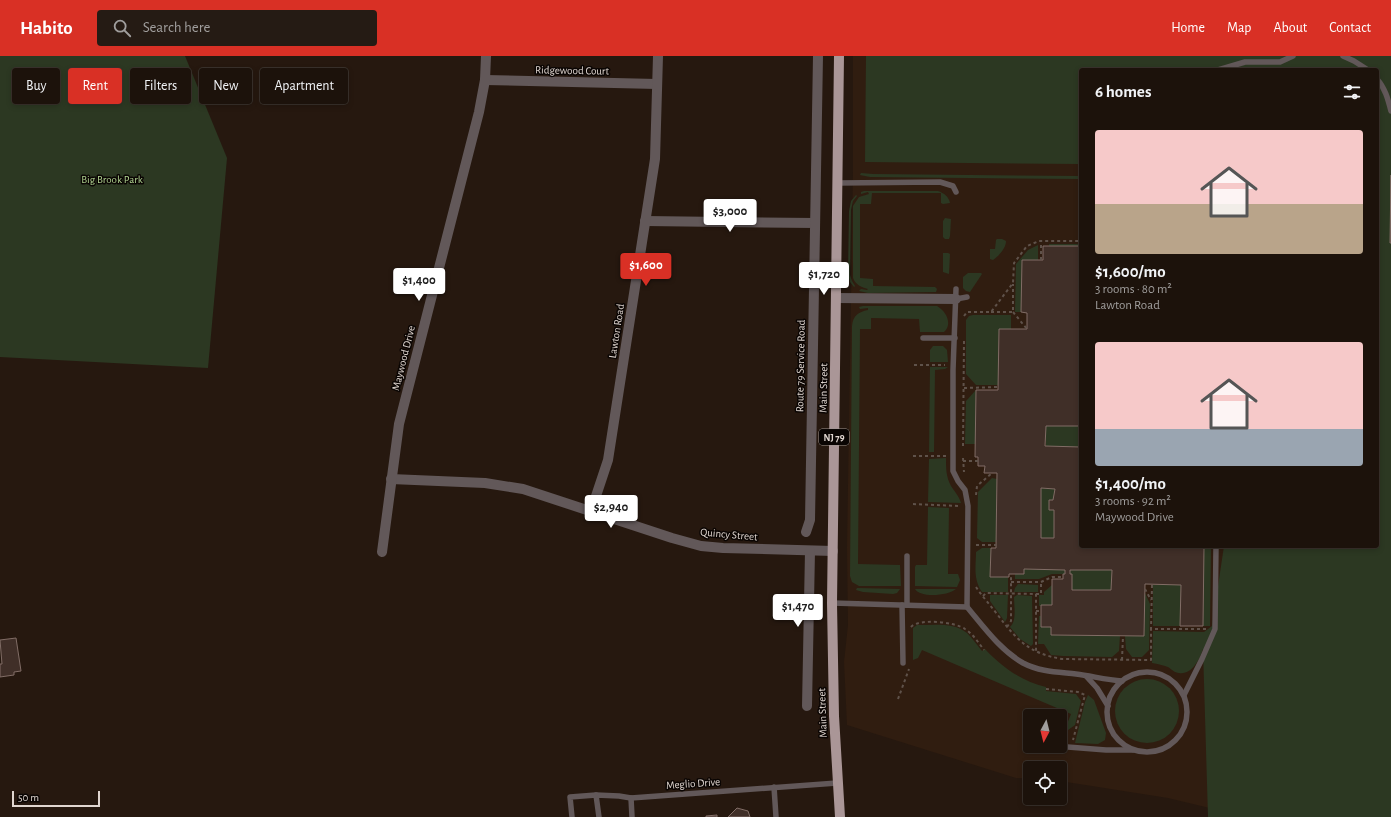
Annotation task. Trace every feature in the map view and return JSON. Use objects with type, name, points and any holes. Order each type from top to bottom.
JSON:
[{"type":"main road","name":"Main Street","points":[[839,56],[832,603],[834,716],[840,817]]},
{"type":"street","name":"Maywood Drive","points":[[382,552],[399,424],[479,112],[485,80],[486,56]]},
{"type":"street","name":"Lawton Road","points":[[590,510],[608,460],[655,159],[658,56]]},
{"type":"street","name":"Route 79 Service Road","points":[[806,532],[810,520],[818,56]]},
{"type":"street","name":"Ridgewood Court","points":[[485,80],[657,84]]},
{"type":"street","points":[[645,221],[814,223]]},
{"type":"street","points":[[836,298],[956,294]]},
{"type":"street","name":"Quincy Street","points":[[391,479],[485,483],[523,489],[672,538],[701,546],[833,551]]},
{"type":"street","points":[[807,706],[810,551]]},
{"type":"lane","points":[[1225,68],[1245,62],[1280,62],[1293,56]]},
{"type":"lane","points":[[1343,56],[1365,68]]},
{"type":"lane","points":[[1379,82],[1388,98],[1391,111]]},
{"type":"lane","points":[[838,183],[940,182],[953,186],[956,192]]},
{"type":"lane","points":[[967,297],[956,294],[953,456],[953,471],[965,490],[968,506],[967,607],[998,643],[1024,663],[1046,672],[1122,680]]},
{"type":"lane","points":[[923,338],[955,338]]},
{"type":"lane","points":[[1184,695],[1195,675],[1215,629],[1216,548]]},
{"type":"lane","points":[[903,663],[907,556]]},
{"type":"lane","points":[[832,603],[967,607]]},
{"type":"lane","points":[[1067,747],[1133,750],[1146,753],[1160,751],[1172,744],[1181,735],[1187,722],[1188,709],[1184,695],[1177,685],[1168,678],[1157,673],[1145,672],[1122,680],[1114,689],[1108,700],[1106,712],[1108,724],[1114,736],[1122,744],[1133,750]]},
{"type":"lane","points":[[1086,676],[1097,688],[1108,706]]},
{"type":"lane","name":"Meglio Drive","points":[[572,817],[570,797],[596,795],[631,798],[837,783]]},
{"type":"lane","points":[[774,787],[776,817]]},
{"type":"lane","points":[[596,795],[599,817]]},
{"type":"lane","points":[[631,798],[632,817]]},
{"type":"path","points":[[1040,260],[1041,241]]},
{"type":"path","points":[[1027,329],[1013,312],[1014,263],[1027,246],[1041,241],[1079,242]]},
{"type":"path","points":[[991,312],[1013,283]]},
{"type":"path","points":[[964,322],[964,315],[967,312],[1013,312]]},
{"type":"path","points":[[963,449],[964,336]]},
{"type":"path","points":[[914,365],[964,365]]},
{"type":"path","points":[[963,388],[998,387]]},
{"type":"path","points":[[913,456],[963,456],[963,471],[965,474]]},
{"type":"path","points":[[963,461],[978,461]]},
{"type":"path","points":[[912,504],[975,506],[977,486],[992,473]]},
{"type":"path","points":[[974,486],[976,491]]},
{"type":"path","points":[[974,545],[996,545]]},
{"type":"path","points":[[1007,628],[1011,621],[1011,574]]},
{"type":"path","points":[[1011,582],[1042,582],[1052,577],[1063,577]]},
{"type":"path","points":[[974,580],[976,587],[1007,628],[1020,642],[1036,652],[1062,659],[1151,660],[1152,584]]},
{"type":"path","points":[[983,596],[986,593],[1042,594],[1042,582]]},
{"type":"path","points":[[1145,589],[1152,601]]},
{"type":"path","points":[[1036,594],[1036,652]]},
{"type":"path","points":[[1036,611],[1041,611]]},
{"type":"path","points":[[911,633],[912,626],[915,623],[952,624],[969,632],[984,650]]},
{"type":"path","points":[[1151,629],[1215,629]]},
{"type":"path","points":[[1122,660],[1123,636]]},
{"type":"path","points":[[898,699],[910,666]]},
{"type":"path","points":[[1046,689],[1078,692],[1085,695],[1072,748]]},
{"type":"shaded area","points":[[853,56],[1391,56],[1391,701],[1247,817],[1168,798],[1067,782],[1067,761],[1023,761],[1023,778],[1016,778],[847,725],[844,662],[848,625],[847,548],[853,172]]},
{"type":"green space","name":"Big Brook Park","points":[[0,56],[185,56],[190,68],[130,68],[130,104],[191,104],[191,71],[199,90],[199,104],[205,104],[227,158],[208,368],[0,357]]},
{"type":"green space","points":[[866,56],[1391,56],[1391,817],[1208,817],[1203,649],[1195,666],[1188,672],[1178,673],[1168,667],[1152,663],[1153,631],[1204,632],[1212,626],[1224,548],[1379,548],[1379,68],[1079,68],[1079,164],[865,162]]},
{"type":"green space","points":[[861,173],[1079,176],[1079,179],[870,177],[860,175]]},
{"type":"green space","points":[[938,191],[944,194],[947,197],[950,203],[943,204],[941,203],[941,193],[872,193],[871,204],[860,204],[860,278],[873,279],[873,286],[935,287],[937,289],[936,292],[868,293],[859,291],[861,289],[868,289],[859,285],[853,278],[853,206],[859,197],[869,194],[868,192],[861,194],[861,192]]},
{"type":"green space","points":[[856,195],[857,196],[853,201],[851,210],[850,275],[855,286],[854,287],[850,282],[848,274],[849,211],[851,201]]},
{"type":"green space","points":[[945,218],[951,219],[949,239],[945,239],[943,237],[943,221]]},
{"type":"green space","points":[[997,239],[1006,241],[1006,244],[1002,252],[993,260],[990,259],[990,249],[995,249]]},
{"type":"green space","points":[[1049,244],[1079,244],[1079,246],[1049,246]]},
{"type":"green space","points":[[1038,245],[1038,260],[1022,261],[1021,312],[1015,312],[1016,264],[1028,250]]},
{"type":"green space","points":[[943,253],[950,254],[949,274],[943,272]]},
{"type":"green space","points":[[968,273],[982,274],[970,292],[963,288],[963,277]]},
{"type":"green space","points":[[937,306],[946,314],[948,322],[947,329],[944,332],[920,332],[919,319],[871,318],[871,329],[860,329],[858,564],[900,565],[901,586],[859,586],[852,582],[850,576],[852,326],[857,315],[868,310],[868,308],[860,309],[859,307]]},
{"type":"green space","points":[[1011,315],[1011,329],[999,330],[998,385],[976,385],[966,374],[966,320],[969,316]]},
{"type":"green space","points":[[933,346],[943,346],[947,350],[948,362],[930,362],[930,350]]},
{"type":"green space","points":[[930,367],[948,367],[945,369],[935,370],[934,452],[929,452]]},
{"type":"green space","points":[[976,390],[975,444],[965,444],[966,401]]},
{"type":"green space","points":[[1046,426],[1079,426],[1079,447],[1046,446]]},
{"type":"green space","points":[[946,458],[948,479],[961,503],[928,502],[929,459]]},
{"type":"green space","points":[[992,478],[997,479],[996,542],[982,542],[977,538],[978,492]]},
{"type":"green space","points":[[1041,488],[1055,489],[1053,500],[1049,500],[1049,510],[1054,510],[1054,538],[1041,538]]},
{"type":"green space","points":[[928,507],[949,508],[948,574],[958,574],[960,580],[957,587],[915,586],[916,565],[927,565]]},
{"type":"green space","points":[[982,548],[991,548],[990,576],[1008,577],[1008,592],[982,592],[979,587],[976,577],[976,552]]},
{"type":"green space","points":[[1204,548],[1211,548],[1210,626],[1203,626]]},
{"type":"green space","points":[[1024,569],[1065,570],[1065,574],[1052,574],[1039,579],[1015,579],[1015,574],[1024,574]]},
{"type":"green space","points":[[1070,570],[1112,570],[1111,590],[1072,590],[1072,574],[1070,574]]},
{"type":"green space","points":[[1018,584],[1038,585],[1038,592],[1014,592]]},
{"type":"green space","points":[[1052,585],[1052,605],[1039,606],[1039,595],[1044,595],[1044,592]]},
{"type":"green space","points":[[1153,585],[1181,585],[1180,626],[1153,626]]},
{"type":"green space","points":[[857,588],[900,589],[897,593],[893,594],[863,592],[856,590]]},
{"type":"green space","points":[[915,589],[956,589],[947,593],[928,595],[922,594]]},
{"type":"green space","points":[[1145,593],[1150,604],[1149,650],[1142,657],[1132,657],[1126,649],[1125,636],[1144,636]]},
{"type":"green space","points":[[990,595],[1008,595],[1007,618],[1005,622],[990,601]]},
{"type":"green space","points":[[1017,595],[1032,596],[1033,644],[1031,646],[1020,639],[1010,627],[1014,621],[1014,597]]},
{"type":"green space","points":[[1039,616],[1041,616],[1041,627],[1051,627],[1051,635],[1120,636],[1119,651],[1112,657],[1051,655],[1044,644],[1038,644]]},
{"type":"green space","points":[[917,625],[944,625],[962,629],[982,651],[985,649],[998,662],[1020,677],[1046,687],[1046,691],[1076,694],[1081,701],[1075,725],[1067,730],[1067,724],[1071,714],[1067,712],[1067,709],[1059,709],[922,650],[918,658],[913,660],[913,628]]},
{"type":"green space","points":[[1147,679],[1165,685],[1173,693],[1179,711],[1173,729],[1165,737],[1147,743],[1129,737],[1121,729],[1115,711],[1121,693],[1129,685]]},
{"type":"green space","points":[[1088,695],[1094,700],[1106,733],[1105,740],[1098,744],[1075,743]]},
{"type":"building","points":[[1391,175],[1391,243],[1390,243]]},
{"type":"building","points":[[1043,246],[1079,246],[1079,426],[1046,426],[1045,446],[1079,447],[1079,548],[1204,548],[1203,626],[1180,626],[1181,585],[1145,584],[1144,636],[1051,635],[1051,627],[1041,627],[1041,605],[1052,605],[1052,579],[1063,579],[1065,570],[1024,569],[1024,574],[1009,574],[1009,577],[990,577],[991,548],[996,548],[997,473],[984,473],[985,466],[978,466],[978,457],[975,457],[976,390],[998,390],[999,329],[1027,329],[1027,313],[1021,312],[1022,260],[1043,260]],"holes":[[[1041,488],[1055,489],[1053,500],[1049,500],[1049,510],[1054,510],[1054,538],[1041,538]],[[1070,570],[1112,570],[1111,590],[1072,590],[1072,574],[1070,574]]]},
{"type":"building","points":[[16,638],[21,671],[14,672],[14,675],[0,677],[0,664],[2,664],[0,640]]},
{"type":"building","points":[[737,808],[748,811],[750,817],[728,817]]},
{"type":"building","points":[[717,815],[717,817],[706,817],[706,816]]}]
